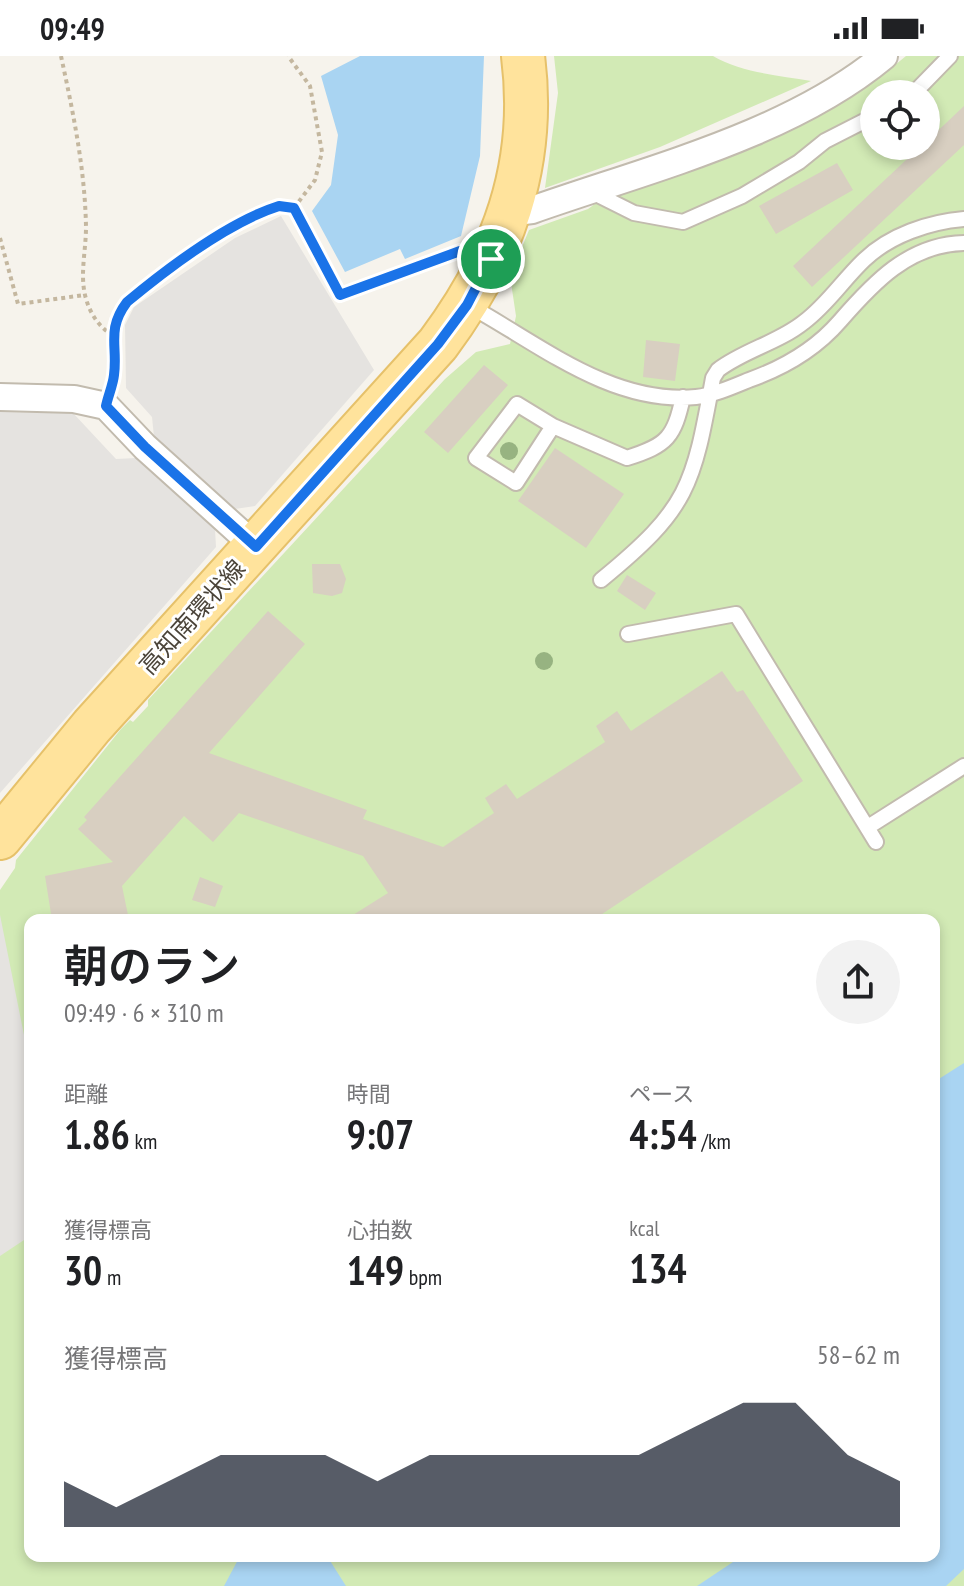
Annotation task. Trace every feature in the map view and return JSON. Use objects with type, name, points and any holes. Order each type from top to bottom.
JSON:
[{"type":"main road","name":"高知南環状線","points":[[0,838],[92,726],[438,344],[467,305],[491,259],[519,179],[527,134],[523,56]]},
{"type":"street","points":[[508,213],[532,210],[689,155],[802,109],[884,56]]},
{"type":"street","points":[[0,397],[74,399],[106,406],[145,447],[256,547]]},
{"type":"lane","points":[[927,80],[950,56]]},
{"type":"lane","points":[[588,190],[634,213],[683,222],[742,196],[799,162],[825,141],[860,123]]},
{"type":"lane","points":[[601,580],[641,547],[670,517],[680,501],[698,460],[710,394],[718,370],[806,321],[866,258],[884,245],[925,227],[964,219]]},
{"type":"lane","points":[[467,305],[573,368],[633,390],[683,397],[710,394],[778,370],[816,344],[885,272],[929,249],[964,243]]},
{"type":"lane","points":[[553,426],[516,483],[476,458],[517,404],[553,426],[627,458],[664,442],[676,428],[683,397]]},
{"type":"lane","points":[[628,634],[736,614],[876,842]]},
{"type":"lane","points":[[868,827],[964,766]]},
{"type":"path","points":[[61,56],[74,105],[86,228],[83,267],[85,295],[95,320],[112,335]]},
{"type":"path","points":[[288,56],[310,86],[322,152],[315,180],[294,208]]},
{"type":"path","points":[[106,406],[114,374],[112,335],[119,313],[127,302],[215,239],[262,212],[279,206],[294,208]]},
{"type":"path","points":[[294,208],[340,295],[460,251],[470,250],[491,259]]},
{"type":"path","points":[[0,238],[18,304],[85,295]]},
{"type":"green space","points":[[554,56],[713,56],[748,70],[811,81],[660,147],[545,188],[558,93]]},
{"type":"green space","points":[[906,56],[964,56],[964,1586],[0,1586],[0,890],[15,868],[16,860],[121,729],[130,720],[133,722],[148,706],[148,700],[445,379],[476,352],[510,344],[516,316],[510,276],[529,230],[588,209],[614,190],[767,135],[860,89],[860,160],[940,160],[940,80],[875,80]]},
{"type":"shaded area","points":[[281,216],[374,370],[255,506],[235,509],[154,437],[152,417],[126,388],[125,325],[134,307],[235,238]]},
{"type":"shaded area","points":[[0,412],[73,413],[116,459],[136,458],[215,529],[216,547],[0,793]]},
{"type":"shaded area","points":[[0,915],[24,1035],[24,1240],[0,1256]]},
{"type":"water","points":[[360,56],[484,56],[480,156],[461,236],[405,259],[400,249],[345,272],[312,211],[331,185],[338,135],[321,76]]},
{"type":"water","points":[[964,1063],[964,1569],[946,1586],[697,1586],[733,1562],[940,1562],[940,1078]]},
{"type":"water","points":[[237,1562],[331,1562],[346,1586],[224,1586]]},
{"type":"building","points":[[964,106],[964,145],[812,287],[793,266],[906,160],[940,160],[940,129]]},
{"type":"building","points":[[837,163],[853,190],[776,234],[759,206]]},
{"type":"building","points":[[646,340],[680,344],[675,381],[643,377]]},
{"type":"building","points":[[484,365],[508,385],[448,453],[424,432]]},
{"type":"building","points":[[555,448],[624,494],[586,548],[518,501]]},
{"type":"building","points":[[312,564],[340,564],[346,579],[342,593],[332,596],[313,593]]},
{"type":"building","points":[[627,575],[656,593],[645,610],[617,591]]},
{"type":"building","points":[[268,611],[305,644],[209,753],[367,810],[363,819],[443,847],[494,813],[485,798],[506,784],[517,799],[605,742],[596,726],[617,711],[631,731],[722,671],[737,692],[743,690],[803,781],[602,914],[355,914],[388,893],[363,856],[239,813],[213,842],[184,816],[122,886],[128,914],[51,914],[45,876],[113,862],[78,829],[87,820],[84,817]]},
{"type":"building","points":[[200,877],[223,886],[215,907],[192,900]]},
{"type":"route","points":[[279,206],[294,208],[340,295],[460,251],[470,250],[491,259],[467,305],[438,344],[256,547],[145,447],[106,406],[114,374],[112,335],[119,313],[127,302],[215,239],[262,212],[279,206]]}]
